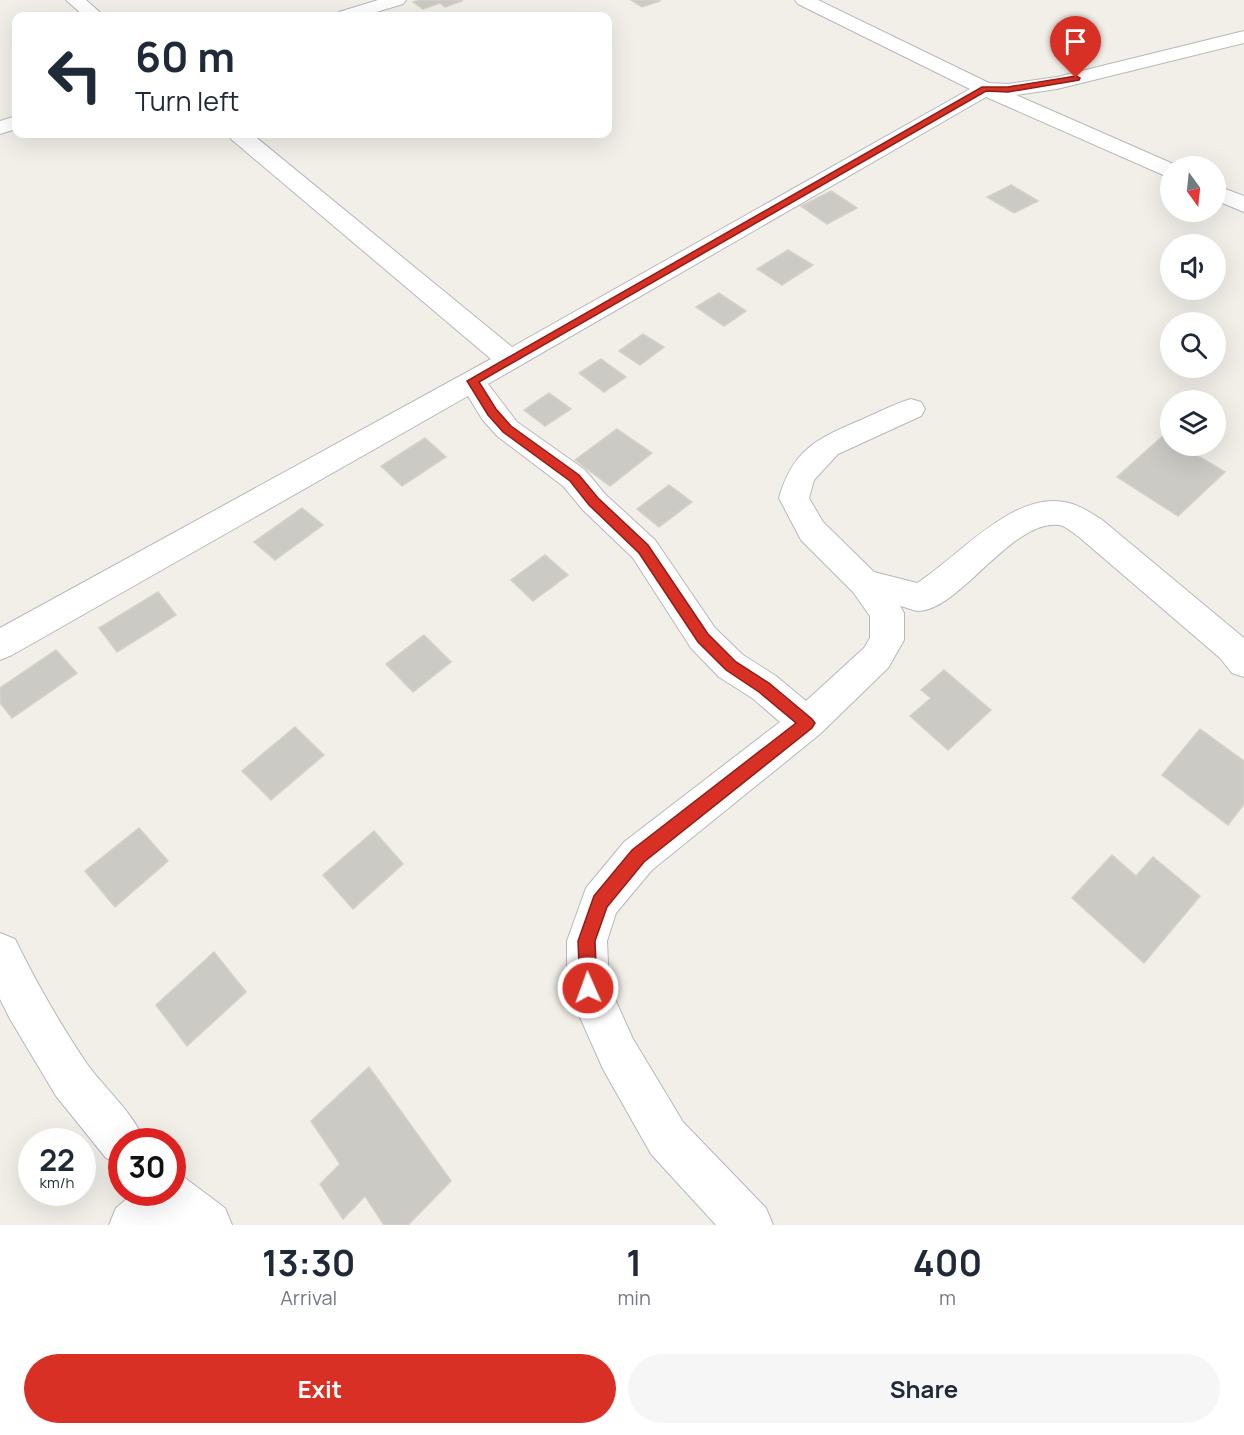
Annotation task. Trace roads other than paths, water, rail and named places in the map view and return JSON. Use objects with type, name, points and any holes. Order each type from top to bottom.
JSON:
[{"type":"street","points":[[75,0],[90,12]]},
{"type":"street","points":[[359,12],[397,0]]},
{"type":"street","points":[[804,0],[985,89],[1160,167]]},
{"type":"street","points":[[0,645],[510,360],[985,89],[1008,90],[1057,83],[1244,38]]},
{"type":"street","points":[[244,138],[510,360]]},
{"type":"street","points":[[1226,197],[1244,205]]},
{"type":"street","points":[[472,381],[492,412],[507,429],[574,478],[594,502],[644,549],[703,638],[731,666],[764,687],[807,723]]},
{"type":"street","points":[[749,1225],[667,1138],[618,1054],[588,988],[586,941],[600,902],[638,856],[807,723],[876,658],[887,640],[886,614],[864,583],[812,531],[794,498],[800,476],[828,446],[911,409]]},
{"type":"street","points":[[864,583],[918,597],[924,596],[1027,517],[1049,511],[1065,513],[1090,528],[1232,648],[1244,662]]},
{"type":"street","points":[[0,954],[25,1004],[72,1080],[111,1128]]},
{"type":"street","points":[[133,1225],[153,1206]]},
{"type":"street","points":[[182,1206],[208,1225]]}]
